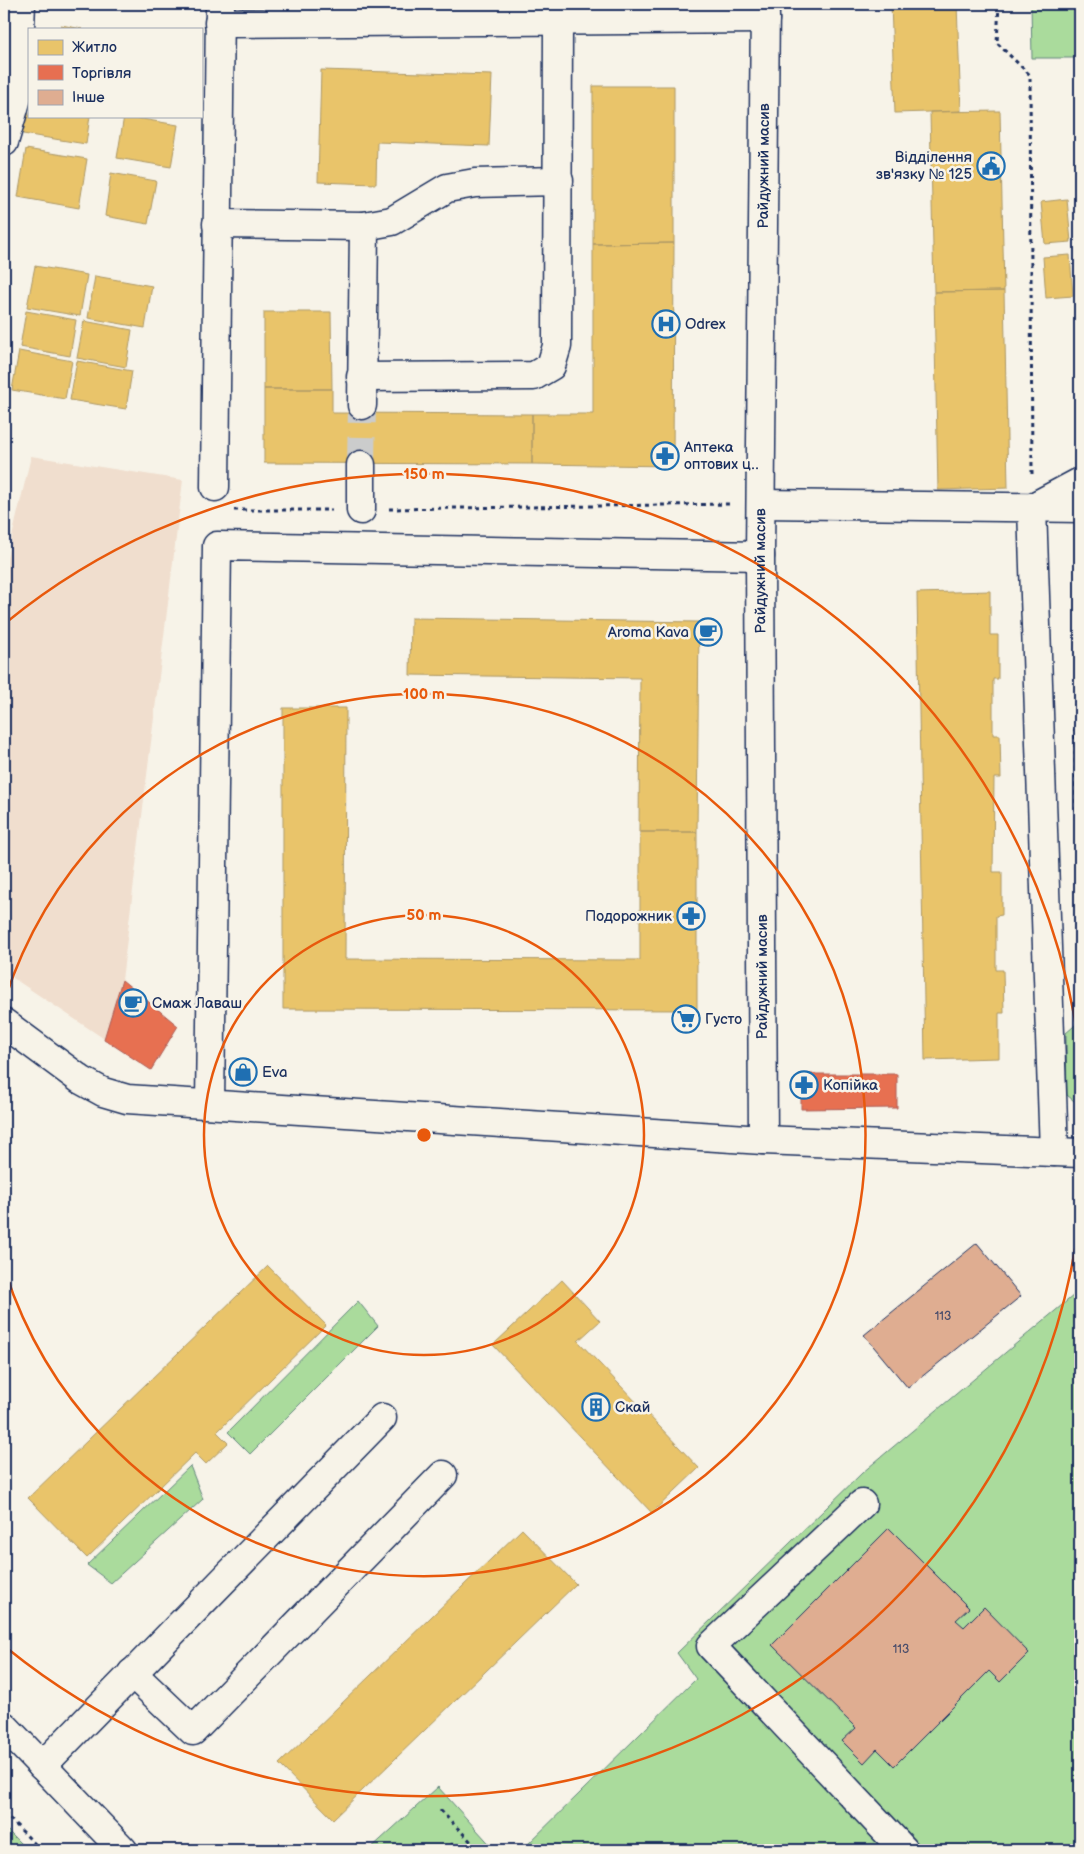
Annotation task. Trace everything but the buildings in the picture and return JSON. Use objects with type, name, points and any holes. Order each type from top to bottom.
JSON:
[{"type":"street","points":[[4,142],[17,98],[21,4]]},
{"type":"street","points":[[220,499],[217,224],[219,14],[558,21],[765,11]]},
{"type":"street","name":"Райдужний масив","points":[[763,1140],[760,556],[765,11]]},
{"type":"street","points":[[361,377],[534,376],[551,366],[557,346],[558,21]]},
{"type":"street","points":[[217,224],[364,226],[392,221],[447,188],[475,183],[558,181]]},
{"type":"street","points":[[362,405],[364,226]]},
{"type":"street","points":[[361,465],[361,510]]},
{"type":"street","points":[[1032,508],[1080,482]]},
{"type":"street","points":[[761,504],[1080,508]]},
{"type":"street","points":[[4,1023],[81,1080],[103,1092],[127,1099],[763,1140],[1067,1152],[1032,508]]},
{"type":"street","points":[[210,1104],[217,546],[760,556]]},
{"type":"street","points":[[42,1766],[382,1418]]},
{"type":"street","points":[[132,1673],[193,1731],[443,1476]]},
{"type":"street","points":[[862,1504],[711,1646],[904,1850]]},
{"type":"street","points":[[4,1726],[124,1850]]},
{"type":"path","points":[[999,4],[997,43],[1030,75],[1032,508]]},
{"type":"path","points":[[220,499],[361,510],[761,504]]},
{"type":"path","points":[[1080,723],[1075,730],[1078,776],[1078,932],[1080,932]]},
{"type":"path","points":[[440,1810],[478,1850]]},
{"type":"path","points":[[4,1813],[41,1850]]},
{"type":"shaded area","points":[[31,456],[183,480],[122,980],[178,1026],[151,1070],[4,972],[4,571]]},
{"type":"green space","points":[[1031,4],[1080,4],[1080,58],[1032,58]]},
{"type":"green space","points":[[1080,1021],[1080,1106],[1067,1095],[1066,1033]]},
{"type":"green space","points":[[1080,1290],[1080,1850],[522,1850],[696,1679],[677,1653],[862,1473]]},
{"type":"green space","points":[[358,1301],[378,1326],[250,1454],[228,1432]]},
{"type":"green space","points":[[190,1466],[203,1499],[111,1583],[87,1565]]},
{"type":"green space","points":[[438,1787],[495,1850],[369,1850]]},
{"type":"green space","points":[[4,1827],[27,1850],[4,1850]]},
{"type":"tunnel","points":[[361,465],[362,405]]},
{"type":"place","name":"Відділення зв'язку № 125","points":[[991,166]]},
{"type":"place","name":"Odrex","points":[[666,324]]},
{"type":"place","name":"Аптека оптових ц‥","points":[[665,456]]},
{"type":"place","name":"Aroma Kava","points":[[708,632]]},
{"type":"place","name":"Подорожник","points":[[691,916]]},
{"type":"place","name":"Смаж Лаваш","points":[[133,1003]]},
{"type":"place","name":"Густо","points":[[686,1019]]},
{"type":"place","name":"Eva","points":[[243,1072]]},
{"type":"place","name":"Копійка","points":[[804,1085]]},
{"type":"place","name":"Скай","points":[[596,1407]]}]
